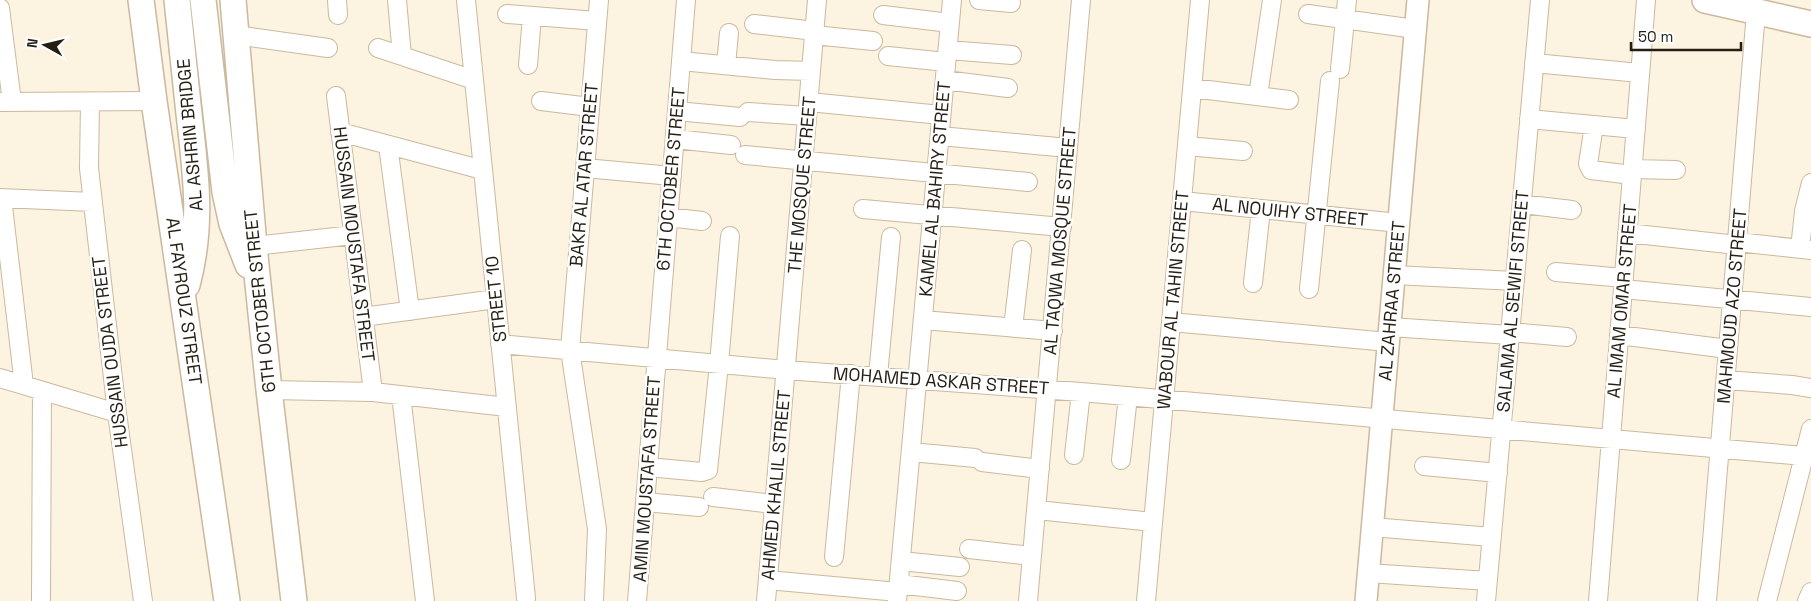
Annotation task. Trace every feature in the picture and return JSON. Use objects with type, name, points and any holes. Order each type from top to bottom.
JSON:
[{"type":"main road","name":"AL FAYROUZ STREET","points":[[141,0],[227,601]]},
{"type":"main road","name":"AL ASHRIN BRIDGE","points":[[177,0],[198,197],[196,240],[184,299]]},
{"type":"main road","name":"AL ASHRIN BRIDGE","points":[[203,0],[226,200],[243,256],[258,285]]},
{"type":"main road","name":"6TH OCTOBER STREET","points":[[233,0],[254,246],[294,601]]},
{"type":"main road","points":[[1704,0],[1809,18]]},
{"type":"street","points":[[397,0],[402,56]]},
{"type":"street","name":"STREET 10","points":[[466,0],[526,598]]},
{"type":"street","name":"BAKR AL ATAR STREET","points":[[594,601],[597,529],[570,350],[599,0]]},
{"type":"street","name":"6TH OCTOBER STREET","points":[[656,358],[686,0]]},
{"type":"street","name":"THE MOSQUE STREET","points":[[786,370],[817,0]]},
{"type":"street","name":"KAMEL AL BAHIRY STREET","points":[[898,592],[952,0]]},
{"type":"street","points":[[978,0],[1011,3]]},
{"type":"street","name":"AL TAQWA MOSQUE STREET","points":[[1028,601],[1081,0]]},
{"type":"street","name":"WABOUR AL TAHIN STREET","points":[[1146,601],[1200,0]]},
{"type":"street","points":[[1258,96],[1272,0]]},
{"type":"street","points":[[1309,289],[1316,215],[1347,0]]},
{"type":"street","name":"AL ZAHRAA STREET","points":[[1366,601],[1418,0]]},
{"type":"street","name":"SALAMA AL SEWIFI STREET","points":[[1486,601],[1540,0]]},
{"type":"street","name":"AL IMAM OMAR STREET","points":[[1598,601],[1646,0]]},
{"type":"street","name":"MAHMOUD AZO STREET","points":[[1707,601],[1737,244],[1752,7]]},
{"type":"street","points":[[0,8],[6,102],[154,101]]},
{"type":"street","points":[[507,14],[597,21]]},
{"type":"street","points":[[1308,14],[1415,29]]},
{"type":"street","points":[[883,15],[950,23]]},
{"type":"street","points":[[528,65],[532,16]]},
{"type":"street","points":[[754,24],[873,41]]},
{"type":"street","points":[[726,65],[729,33]]},
{"type":"street","points":[[236,35],[328,48]]},
{"type":"street","points":[[378,48],[474,80]]},
{"type":"street","points":[[888,56],[1012,55]]},
{"type":"street","points":[[681,61],[775,70],[811,70]]},
{"type":"street","points":[[1534,63],[1640,73]]},
{"type":"street","points":[[945,80],[1008,88]]},
{"type":"street","points":[[1192,88],[1289,100]]},
{"type":"street","name":"HUSSAIN MOUSTAFA STREET","points":[[336,96],[373,392]]},
{"type":"street","points":[[541,100],[590,107]]},
{"type":"street","name":"HUSSAIN OUDA STREET","points":[[90,102],[89,168],[92,202],[116,414],[143,601]]},
{"type":"street","points":[[677,110],[744,114],[808,109],[942,115]]},
{"type":"street","points":[[1529,119],[1636,129]]},
{"type":"street","points":[[1594,125],[1588,164],[1591,170],[1632,172],[1676,170]]},
{"type":"street","points":[[340,132],[483,170]]},
{"type":"street","points":[[940,136],[1068,148]]},
{"type":"street","points":[[675,139],[804,160],[1028,182]]},
{"type":"street","points":[[388,145],[410,311]]},
{"type":"street","points":[[1187,146],[1243,151]]},
{"type":"street","points":[[585,168],[672,176]]},
{"type":"street","points":[[1627,233],[1806,250],[1804,211],[1811,184]]},
{"type":"street","points":[[24,385],[6,292],[1,198],[92,202]]},
{"type":"street","name":"AL NOUIHY STREET","points":[[1182,201],[1399,223]]},
{"type":"street","points":[[1522,204],[1572,210]]},
{"type":"street","points":[[862,209],[1062,227]]},
{"type":"street","points":[[1253,283],[1261,209]]},
{"type":"street","points":[[668,217],[702,221]]},
{"type":"street","points":[[254,246],[353,234]]},
{"type":"street","points":[[648,467],[702,472],[708,470],[730,236]]},
{"type":"street","points":[[878,376],[891,236]]},
{"type":"street","points":[[1013,328],[1022,250]]},
{"type":"street","points":[[1556,272],[1732,299],[1811,307]]},
{"type":"street","points":[[1394,275],[1515,281]]},
{"type":"street","points":[[364,317],[496,299]]},
{"type":"street","points":[[923,320],[1053,331]]},
{"type":"street","points":[[1171,322],[1389,334],[1510,334],[1567,337]]},
{"type":"street","points":[[1619,335],[1728,349]]},
{"type":"street","name":"MOHAMED ASKAR STREET","points":[[500,344],[786,370],[1048,389],[1720,448],[1805,468]]},
{"type":"street","name":"AMIN MOUSTAFA STREET","points":[[637,601],[656,358]]},
{"type":"street","name":"AHMED KHALIL STREET","points":[[766,601],[786,370]]},
{"type":"street","points":[[834,557],[851,374]]},
{"type":"street","points":[[0,378],[116,414]]},
{"type":"street","points":[[1726,380],[1811,388]]},
{"type":"street","points":[[269,390],[373,392],[507,407]]},
{"type":"street","points":[[41,601],[42,391]]},
{"type":"street","points":[[1074,455],[1081,392]]},
{"type":"street","points":[[401,395],[425,601]]},
{"type":"street","points":[[1121,460],[1128,396]]},
{"type":"street","points":[[1767,601],[1805,468],[1811,429]]},
{"type":"street","points":[[911,452],[1040,469]]},
{"type":"street","points":[[1424,466],[1498,473]]},
{"type":"street","points":[[646,502],[774,504]]},
{"type":"street","points":[[1037,510],[1153,522]]},
{"type":"street","points":[[1372,528],[1492,537]]},
{"type":"street","points":[[969,549],[1032,556]]},
{"type":"street","points":[[901,561],[960,567]]},
{"type":"street","points":[[1368,573],[1488,581]]},
{"type":"street","points":[[768,580],[837,594],[957,591]]},
{"type":"street","points":[[1807,601],[1811,592]]}]
